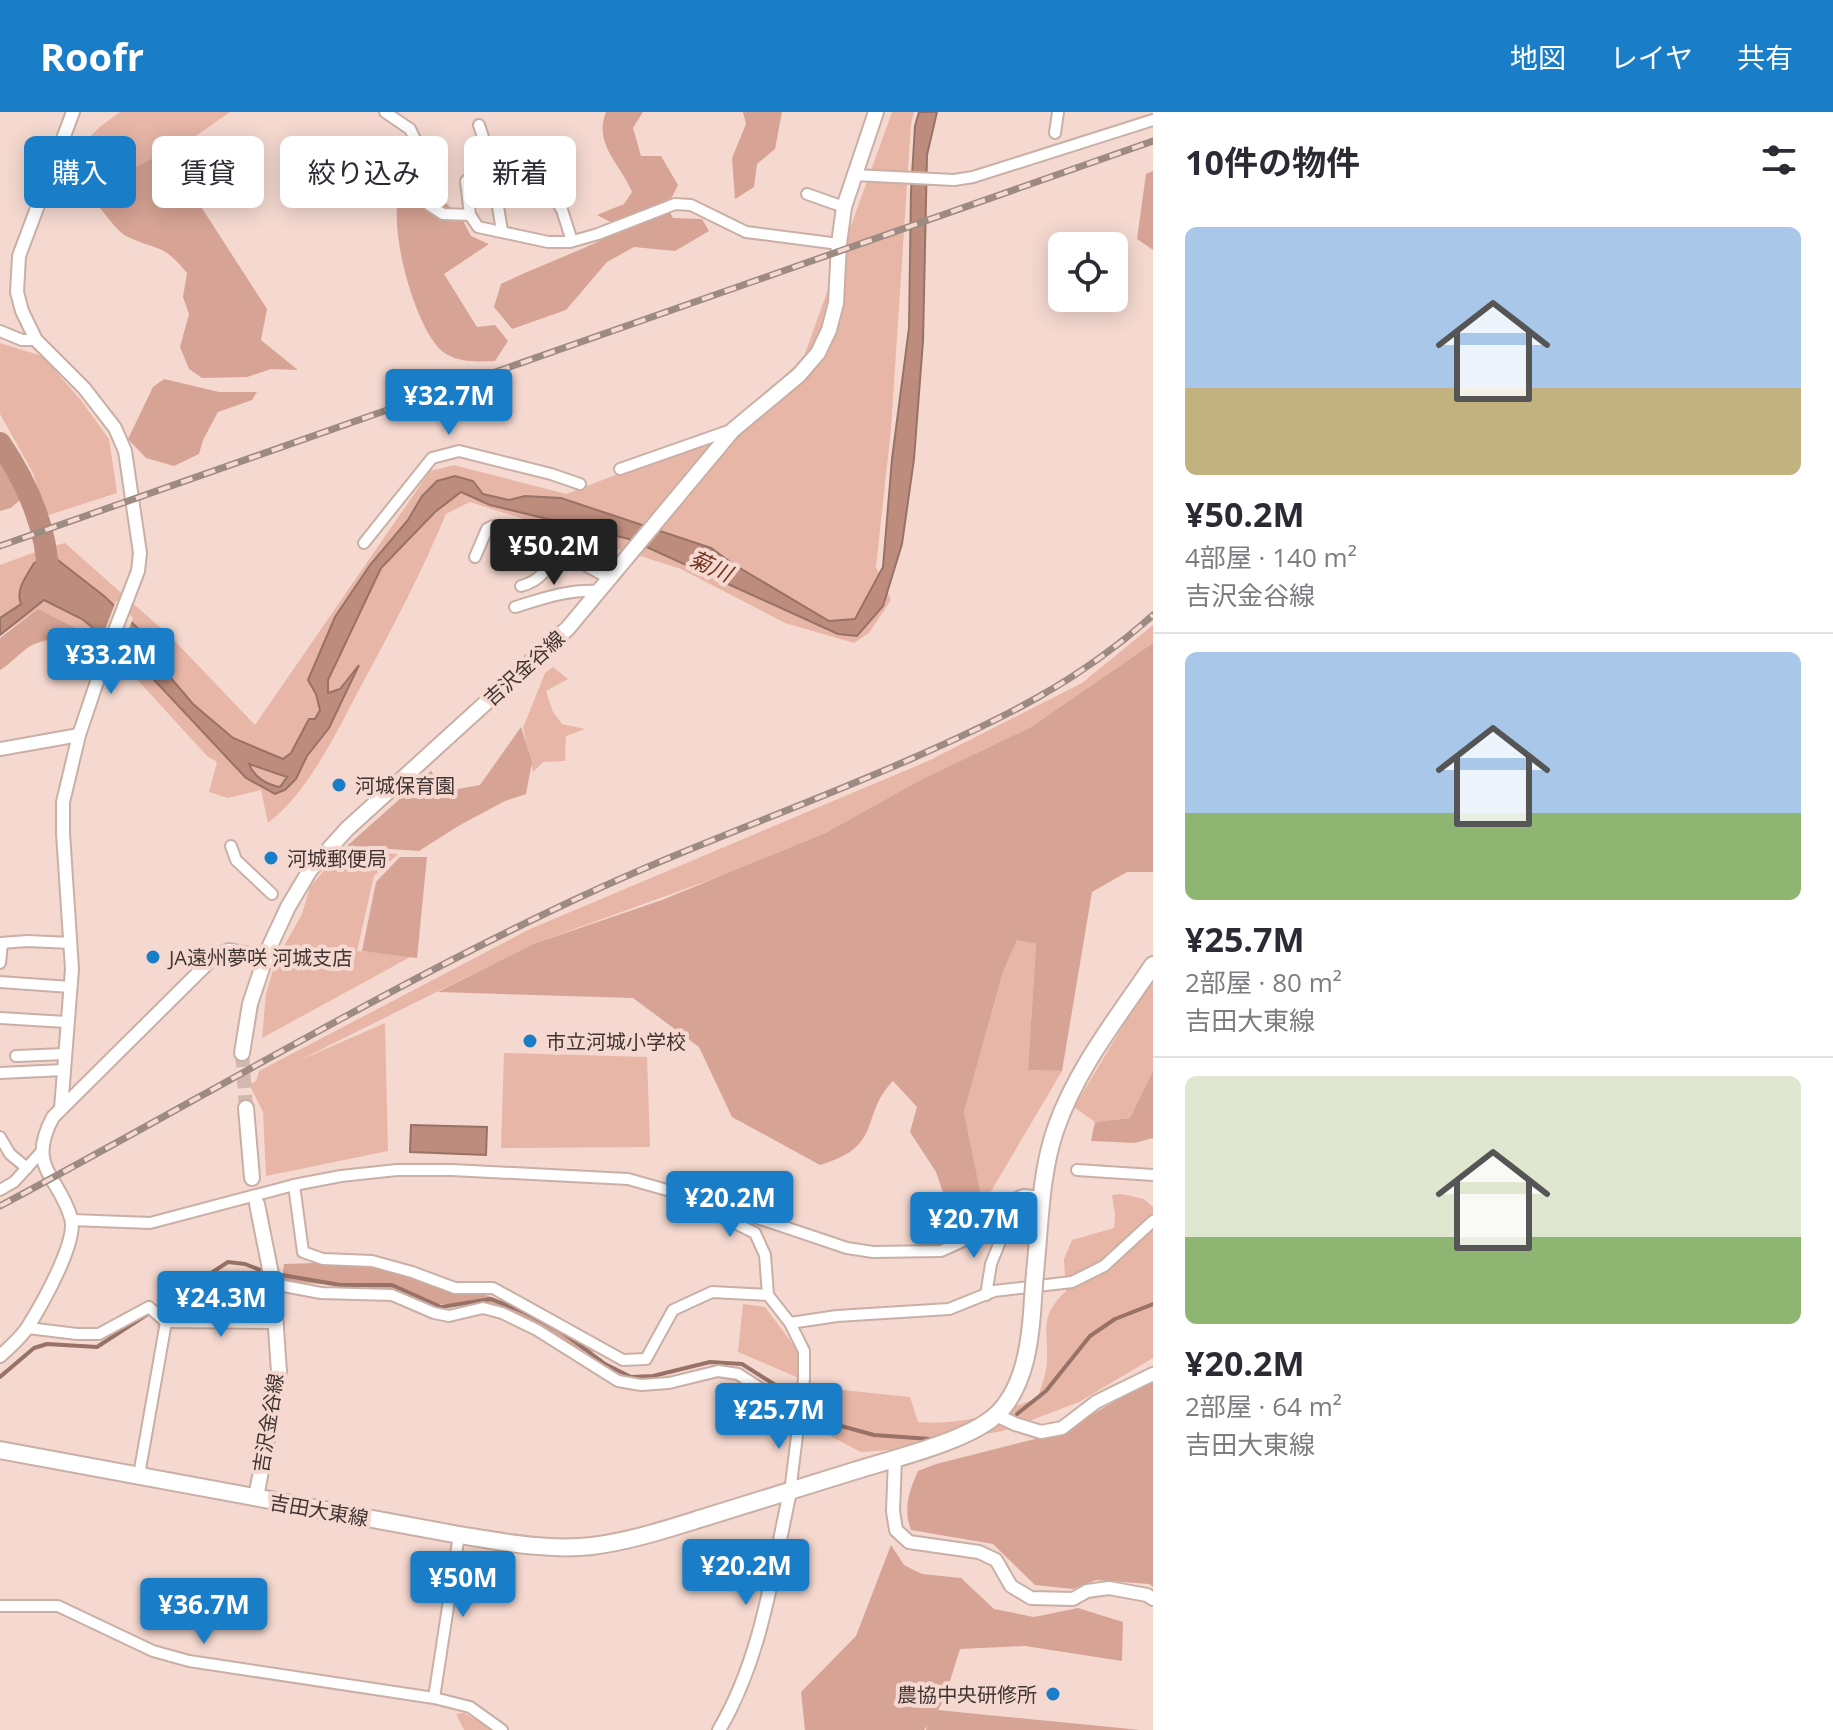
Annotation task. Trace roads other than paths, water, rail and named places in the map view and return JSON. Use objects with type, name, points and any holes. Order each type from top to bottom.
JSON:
[{"type":"main road","name":"吉沢金谷線","points":[[242,1053],[250,1004],[265,957],[288,907],[310,870],[347,829],[568,628],[733,430],[799,375],[818,353],[829,330],[836,303],[844,207],[876,112]]},
{"type":"main road","points":[[996,1415],[1014,1389],[1031,1337],[1042,1197],[1056,1129],[1080,1074],[1153,965]]},
{"type":"main road","points":[[246,1108],[252,1178]]},
{"type":"main road","name":"吉沢金谷線","points":[[256,1498],[279,1372],[273,1284],[257,1204]]},
{"type":"main road","name":"吉田大東線","points":[[0,1450],[459,1535],[530,1545],[588,1547],[633,1539],[790,1492],[968,1431],[996,1415]]},
{"type":"street","points":[[61,1109],[71,943],[63,802],[79,735],[138,571],[140,553],[125,451],[106,414],[36,340],[17,292],[19,256],[73,112]]},
{"type":"street","points":[[385,112],[410,129],[415,139],[413,173],[429,205],[443,214],[470,215]]},
{"type":"street","points":[[1055,133],[1058,112]]},
{"type":"street","points":[[854,175],[954,180],[989,173],[1153,120]]},
{"type":"street","points":[[479,125],[490,158],[502,231]]},
{"type":"street","points":[[807,194],[844,207]]},
{"type":"street","points":[[469,208],[478,227],[548,242],[572,241],[598,234],[675,204],[691,205],[746,232],[839,244]]},
{"type":"street","points":[[560,208],[572,241]]},
{"type":"street","points":[[0,331],[22,340],[36,340]]},
{"type":"street","points":[[620,469],[733,430]]},
{"type":"street","points":[[364,543],[432,458],[459,451],[580,484]]},
{"type":"street","points":[[475,557],[487,529],[493,526],[545,543],[613,575]]},
{"type":"street","points":[[521,586],[533,583],[545,573],[558,550]]},
{"type":"street","points":[[515,607],[560,593],[600,591]]},
{"type":"street","points":[[0,749],[79,735]]},
{"type":"street","points":[[231,846],[236,860],[272,894]]},
{"type":"street","points":[[0,963],[1,943],[71,943]]},
{"type":"street","points":[[0,1356],[28,1328],[64,1261],[72,1220],[44,1163],[42,1151],[43,1136],[53,1117],[217,954],[229,950],[265,957]]},
{"type":"street","points":[[0,982],[70,987]]},
{"type":"street","points":[[0,1018],[66,1022]]},
{"type":"street","points":[[16,1056],[65,1054]]},
{"type":"street","points":[[0,1073],[64,1070]]},
{"type":"street","points":[[0,1137],[10,1154],[27,1168]]},
{"type":"street","points":[[0,1190],[14,1182],[42,1151]]},
{"type":"street","points":[[72,1220],[150,1223],[294,1185],[341,1176],[397,1170],[452,1170],[628,1179],[684,1194],[825,1242],[873,1252],[941,1251],[961,1242],[984,1225],[1001,1205],[1023,1195],[1042,1197]]},
{"type":"street","points":[[1077,1170],[1153,1175]]},
{"type":"street","points":[[294,1185],[303,1252],[323,1259],[372,1261],[455,1288],[493,1288],[623,1360],[646,1359],[673,1310],[712,1292],[768,1295]]},
{"type":"street","points":[[684,1194],[694,1203],[755,1233],[765,1255],[768,1295],[790,1323],[804,1351],[790,1492],[754,1658],[719,1730]]},
{"type":"street","points":[[790,1323],[837,1316],[949,1309],[994,1291],[1072,1282],[1104,1266],[1153,1221]]},
{"type":"street","points":[[986,1295],[991,1264],[1003,1234]]},
{"type":"street","points":[[273,1284],[321,1293],[392,1295],[449,1316],[483,1308],[502,1313],[537,1330],[618,1381],[641,1385],[669,1383],[718,1371],[738,1374],[800,1412]]},
{"type":"street","points":[[28,1328],[99,1334],[149,1307],[163,1319],[275,1323]]},
{"type":"street","points":[[139,1475],[163,1319]]},
{"type":"street","points":[[996,1415],[1041,1432],[1062,1428],[1096,1402],[1153,1374]]},
{"type":"street","points":[[895,1458],[893,1511],[896,1530],[909,1542],[979,1552],[996,1560],[1011,1586],[1031,1598],[1073,1599],[1087,1591],[1109,1588],[1147,1595],[1153,1599]]},
{"type":"street","points":[[434,1698],[459,1535]]},
{"type":"street","points":[[0,1606],[58,1606],[153,1651],[189,1661],[434,1698],[470,1707],[502,1730]]},
{"type":"water","name":"菊川","points":[[919,112],[937,112],[927,155],[923,341],[914,459],[902,544],[883,606],[857,636],[838,634],[629,539],[490,505],[461,492],[435,512],[381,568],[328,680],[328,693],[340,689],[359,665],[329,728],[307,756],[296,779],[285,790],[275,794],[246,778],[144,669],[82,619],[44,600],[0,635],[0,618],[21,604],[21,588],[34,563],[54,557],[104,596],[146,636],[164,670],[193,704],[233,738],[283,759],[291,753],[309,719],[315,719],[320,710],[308,680],[335,617],[370,565],[408,520],[422,496],[437,481],[455,476],[473,481],[483,494],[509,500],[525,496],[561,498],[711,548],[829,621],[855,619],[883,567],[892,459],[909,328],[915,126]],"holes":[[[249,764],[287,777],[280,787],[270,784],[262,780]]]},
{"type":"water","points":[[411,1125],[487,1127],[486,1155],[410,1152]]},
{"type":"waterway","points":[[0,443],[36,511],[46,549],[47,586]]},
{"type":"waterway","points":[[0,1377],[34,1348],[47,1344],[97,1347],[228,1262],[263,1271]]},
{"type":"waterway","points":[[282,1275],[340,1285],[392,1285],[441,1307],[491,1299],[562,1332],[605,1364],[631,1377],[653,1376],[710,1362],[742,1364],[841,1426],[874,1435],[930,1439]]},
{"type":"waterway","points":[[1017,1414],[1046,1391],[1090,1336],[1115,1319],[1153,1304]]},
{"type":"tunnel","points":[[242,1053],[246,1108]]},
{"type":"railway","points":[[0,546],[1153,141]]},
{"type":"railway","points":[[0,1206],[503,934],[618,880],[871,776],[1009,713],[1097,660],[1153,615]]},
{"type":"place","name":"河城保育園","points":[[339,785]]},
{"type":"place","name":"河城郵便局","points":[[271,858]]},
{"type":"place","name":"JA遠州夢咲 河城支店","points":[[153,957]]},
{"type":"place","name":"市立河城小学校","points":[[530,1041]]},
{"type":"place","name":"農協中央研修所","points":[[1053,1694]]}]
